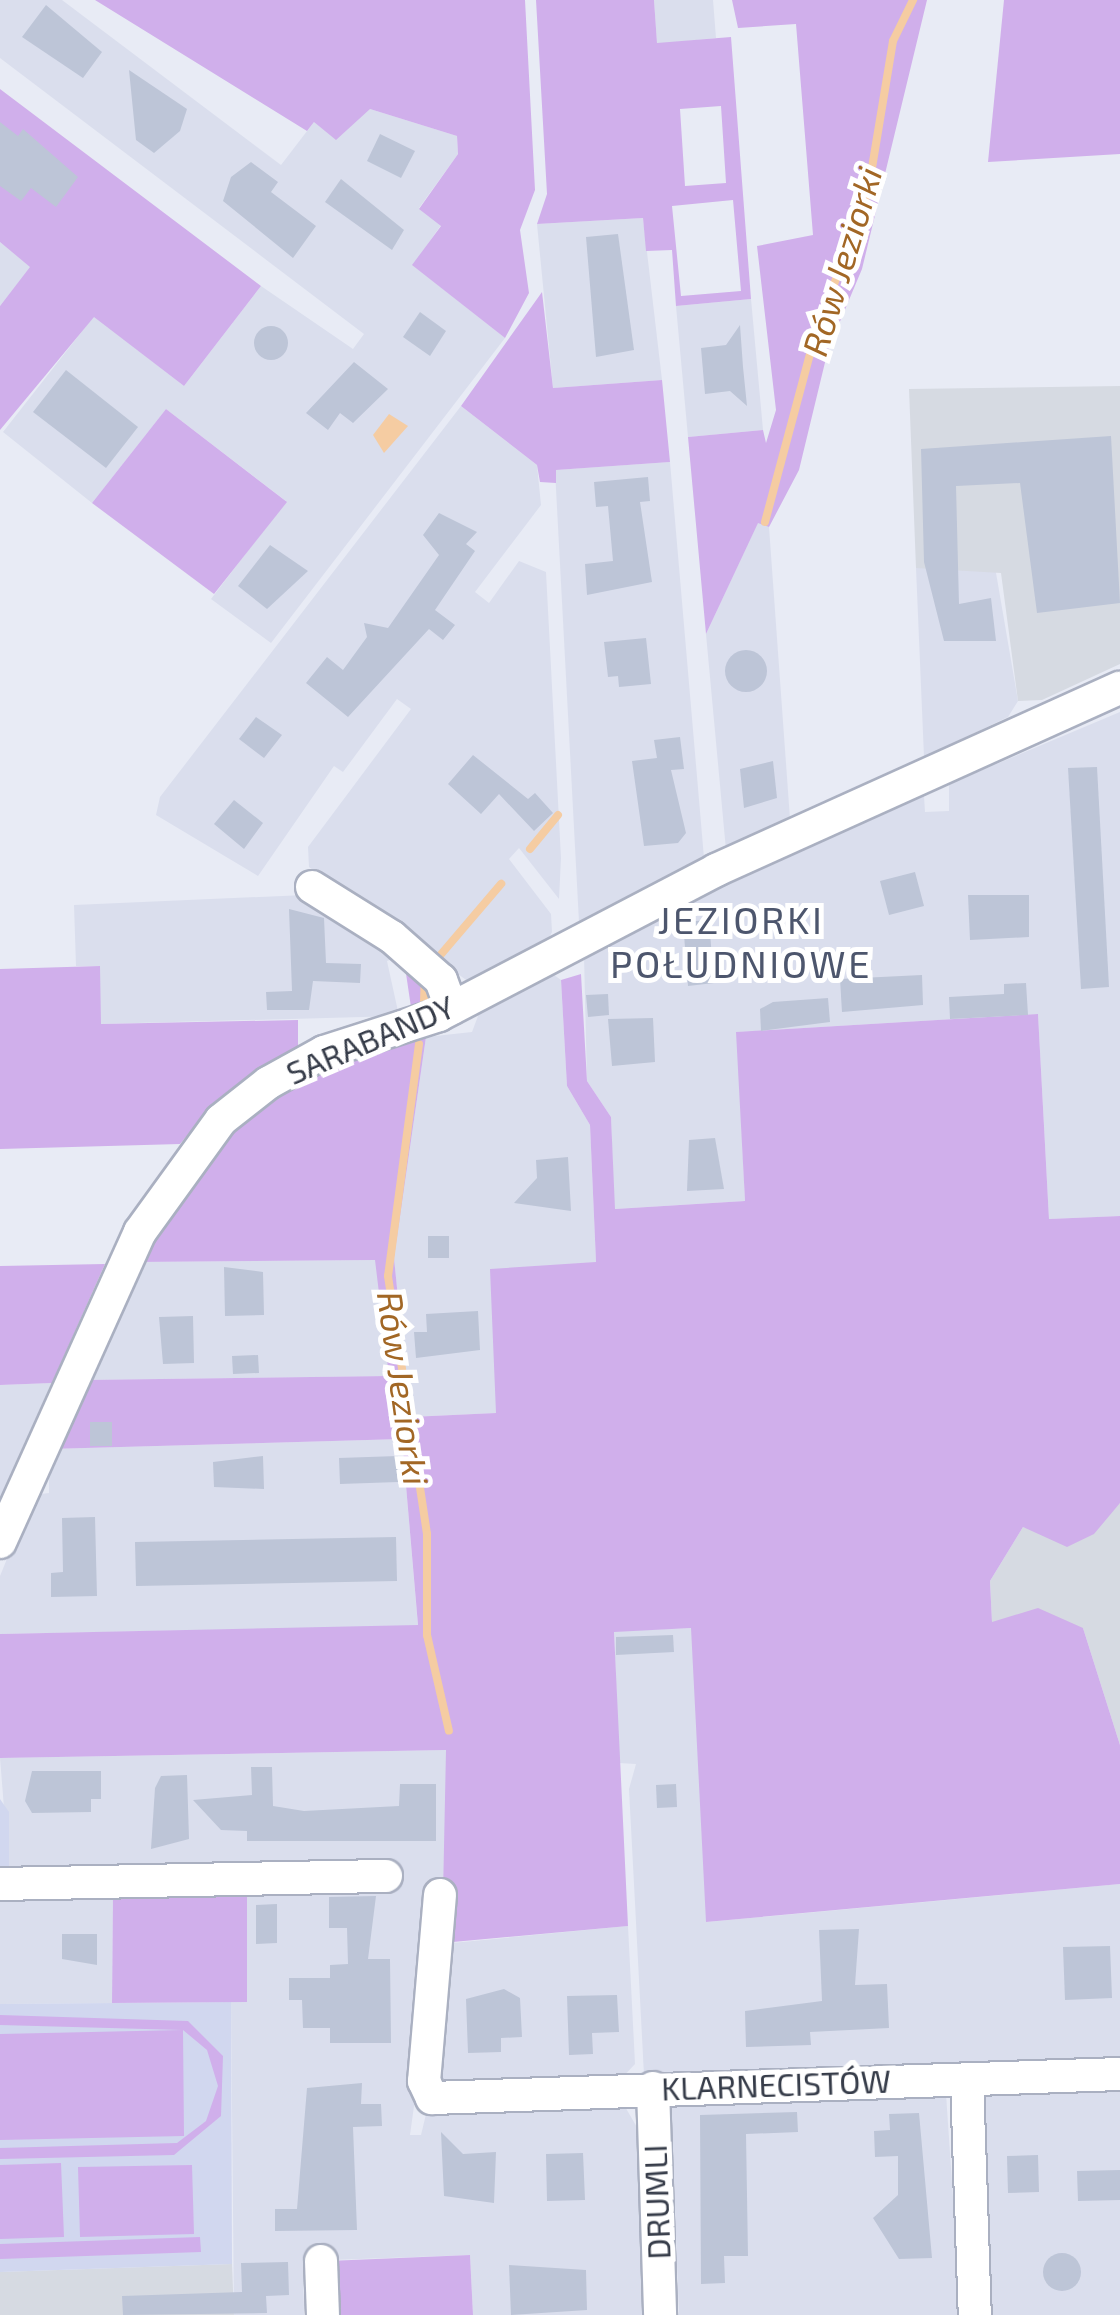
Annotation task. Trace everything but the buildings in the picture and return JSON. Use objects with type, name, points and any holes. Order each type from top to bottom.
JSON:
[{"type":"street","name":"SARABANDY","points":[[0,1542],[140,1232],[221,1120],[311,1057],[451,1008],[716,870],[1120,688]]},
{"type":"street","points":[[312,887],[392,937],[441,980],[451,1008]]},
{"type":"street","points":[[0,1884],[386,1876]]},
{"type":"street","name":"KLARNECISTÓW","points":[[440,1895],[424,2081],[432,2098],[1120,2074]]},
{"type":"street","points":[[966,2080],[975,2315]]},
{"type":"street","name":"DRUMLI","points":[[653,2088],[660,2315]]},
{"type":"street","points":[[321,2260],[323,2315]]},
{"type":"shaded area","points":[[0,0],[62,0],[281,165],[314,122],[370,109],[457,136],[458,154],[419,208],[441,225],[413,265],[505,338],[271,643],[211,599],[286,501],[166,409],[92,503],[3,432],[94,316],[184,386],[261,286],[353,349],[364,334],[0,58]]},
{"type":"shaded area","points":[[95,0],[525,0],[535,190],[520,230],[529,293],[505,338],[412,265],[441,226],[419,209],[458,154],[457,136],[370,109],[336,140],[314,122],[307,131]]},
{"type":"shaded area","points":[[536,0],[654,0],[657,43],[731,37],[751,299],[676,306],[672,250],[646,251],[643,218],[537,224],[547,194]],"holes":[[[721,106],[726,183],[685,186],[680,109]],[[733,200],[741,291],[681,296],[672,206]]]},
{"type":"shaded area","points":[[654,0],[713,0],[716,38],[657,44]]},
{"type":"shaded area","points":[[732,0],[927,0],[862,269],[828,350],[799,470],[769,527],[758,523],[706,634],[688,437],[763,430],[766,443],[776,410],[757,246],[813,235],[796,24],[738,28]]},
{"type":"shaded area","points":[[1004,0],[1120,0],[1120,154],[988,162]]},
{"type":"shaded area","points":[[0,89],[261,286],[184,386],[94,317],[0,430],[0,306],[30,267],[0,242]]},
{"type":"shaded area","points":[[643,218],[662,380],[553,388],[537,224]]},
{"type":"shaded area","points":[[0,242],[31,267],[0,306]]},
{"type":"shaded area","points":[[542,292],[553,388],[662,380],[670,462],[556,470],[556,483],[540,482],[537,465],[461,406]]},
{"type":"shaded area","points":[[751,299],[763,430],[688,437],[676,306]]},
{"type":"shaded area","points":[[1120,386],[1120,664],[1042,700],[1018,701],[1001,573],[916,568],[909,389]]},
{"type":"shaded area","points":[[461,406],[537,465],[541,505],[475,592],[489,603],[519,561],[546,572],[561,858],[559,899],[519,848],[509,859],[551,914],[552,932],[546,944],[469,982],[309,867],[308,847],[411,709],[397,699],[343,772],[334,766],[258,876],[156,815],[160,797]]},
{"type":"shaded area","points":[[166,409],[287,502],[214,594],[92,503]]},
{"type":"shaded area","points":[[389,414],[408,426],[384,453],[373,435]]},
{"type":"shaded area","points":[[670,462],[704,858],[579,922],[555,470]]},
{"type":"shaded area","points":[[758,522],[769,527],[790,819],[726,850],[706,634]]},
{"type":"shaded area","points":[[995,567],[1018,701],[1008,717],[924,757],[916,568]]},
{"type":"shaded area","points":[[1120,712],[1120,1216],[1049,1219],[1038,1014],[737,1032],[745,1201],[614,1209],[611,1117],[587,1081],[584,956],[648,916],[880,813],[924,796],[925,812],[949,811],[949,784]]},
{"type":"shaded area","points":[[305,895],[395,958],[387,961],[399,1016],[100,1024],[100,966],[76,966],[74,905]]},
{"type":"shaded area","points":[[404,960],[443,1000],[412,1014]]},
{"type":"shaded area","points":[[100,966],[101,1024],[298,1020],[298,1051],[215,1102],[180,1144],[0,1149],[0,969]]},
{"type":"shaded area","points":[[550,972],[561,980],[567,1086],[590,1125],[596,1262],[497,1413],[409,1417],[394,1258],[426,1037],[472,1032],[481,1008]]},
{"type":"shaded area","points":[[581,974],[587,1081],[611,1117],[615,1209],[745,1201],[736,1032],[1038,1014],[1049,1219],[1120,1216],[1120,1503],[1094,1534],[1067,1547],[1023,1527],[990,1581],[992,1622],[1038,1608],[1083,1628],[1120,1745],[1120,1884],[706,1922],[691,1628],[614,1632],[628,1926],[442,1943],[446,1750],[0,1758],[0,1634],[418,1625],[402,1439],[49,1449],[84,1380],[389,1376],[375,1260],[137,1262],[243,1117],[330,1063],[407,1038],[426,1037],[394,1258],[410,1417],[496,1413],[490,1269],[596,1262],[590,1125],[567,1086],[561,980]]},
{"type":"shaded area","points":[[376,1260],[390,1376],[84,1380],[137,1262]]},
{"type":"shaded area","points":[[105,1264],[52,1383],[0,1385],[0,1266]]},
{"type":"shaded area","points":[[52,1383],[6,1491],[0,1504],[0,1385]]},
{"type":"shaded area","points":[[402,1439],[418,1626],[0,1634],[0,1576],[33,1495],[49,1493],[49,1449]]},
{"type":"shaded area","points":[[1120,1503],[1120,1745],[1083,1628],[992,1623],[990,1581],[1023,1527],[1048,1533]]},
{"type":"shaded area","points":[[692,1628],[707,1922],[1120,1884],[1120,2057],[644,2075],[629,1789],[636,1764],[619,1763],[614,1631]]},
{"type":"shaded area","points":[[446,1750],[450,1847],[410,2135],[421,2135],[427,2110],[624,2105],[638,2129],[644,2315],[473,2315],[470,2255],[303,2261],[304,2315],[234,2315],[231,2002],[247,2002],[247,1893],[9,1870],[0,1758]]},
{"type":"shaded area","points":[[0,1799],[9,1812],[9,1870],[0,1871]]},
{"type":"shaded area","points":[[247,1893],[247,2002],[112,2003],[113,1894]]},
{"type":"shaded area","points":[[113,1894],[112,2003],[0,2004],[0,1898]]},
{"type":"shaded area","points":[[628,1926],[635,2064],[619,2081],[434,2087],[452,1943]]},
{"type":"shaded area","points":[[231,2002],[232,2264],[0,2272],[0,2004]]},
{"type":"shaded area","points":[[0,2015],[188,2021],[223,2056],[221,2116],[174,2155],[0,2159],[0,2148],[177,2143],[206,2121],[218,2086],[207,2050],[183,2030],[184,2136],[0,2140],[0,2034],[182,2030],[0,2025]]},
{"type":"shaded area","points":[[1120,2087],[1120,2315],[992,2315],[984,2098],[995,2089]]},
{"type":"shaded area","points":[[946,2094],[961,2315],[679,2315],[671,2102]]},
{"type":"shaded area","points":[[61,2163],[64,2237],[0,2239],[0,2165]]},
{"type":"shaded area","points":[[192,2165],[194,2234],[80,2237],[78,2167]]},
{"type":"shaded area","points":[[200,2237],[201,2252],[0,2259],[0,2244]]},
{"type":"shaded area","points":[[470,2255],[473,2315],[331,2315],[328,2261]]},
{"type":"shaded area","points":[[232,2264],[234,2315],[0,2315],[0,2272]]},
{"type":"waterway","name":"Rów Jeziorki","points":[[765,522],[815,336],[868,192],[893,41],[913,0]]},
{"type":"waterway","points":[[530,849],[558,815]]},
{"type":"waterway","name":"Rów Jeziorki","points":[[437,959],[501,884]]},
{"type":"waterway","name":"Rów Jeziorki","points":[[424,1002],[425,978]]},
{"type":"waterway","name":"Rów Jeziorki","points":[[419,1044],[388,1276],[427,1534],[427,1635],[449,1731]]},
{"type":"district","name":"JEZIORKI POŁUDNIOWE","points":[[741,942]]}]
